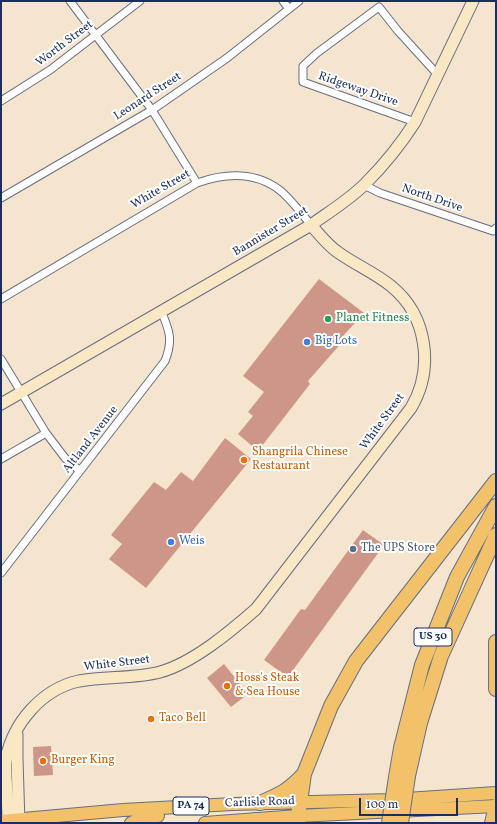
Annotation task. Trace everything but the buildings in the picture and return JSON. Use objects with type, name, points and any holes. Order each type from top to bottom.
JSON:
[{"type":"highway","points":[[299,814],[304,774],[331,706],[356,661],[496,481]]},
{"type":"highway","name":"US 30","points":[[401,823],[401,748],[422,665],[457,578],[496,506]]},
{"type":"highway","name":"US 30","points":[[389,823],[402,777],[441,656],[496,535]]},
{"type":"highway","points":[[496,642],[496,689]]},
{"type":"highway","points":[[260,803],[282,794],[304,774]]},
{"type":"highway","points":[[492,823],[496,806]]},
{"type":"main road","name":"Carlisle Road","points":[[205,823],[261,821],[391,800],[496,793]]},
{"type":"main road","name":"Carlisle Road","points":[[11,821],[122,810],[260,803],[299,814],[496,806]]},
{"type":"main road","points":[[131,823],[143,817],[196,814],[233,804]]},
{"type":"street","points":[[70,1],[152,110],[197,183]]},
{"type":"street","name":"Worth Street","points":[[1,101],[50,70],[140,1]]},
{"type":"street","points":[[283,1],[289,9]]},
{"type":"street","name":"Leonard Street","points":[[1,198],[152,110],[227,58],[299,1]]},
{"type":"street","name":"Bannister Street","points":[[1,404],[311,225],[364,185],[404,139],[415,122],[473,1]]},
{"type":"street","name":"Ridgeway Drive","points":[[415,122],[303,82],[303,66],[316,52],[379,7],[398,31],[438,75]]},
{"type":"street","name":"White Street","points":[[1,299],[197,183],[223,176],[236,175],[261,179],[281,191],[327,243],[338,253],[392,286],[403,299],[419,325],[425,353],[422,383],[411,408],[256,609],[231,631],[206,649],[179,664],[161,672],[79,682],[64,686],[50,694],[31,710],[23,720],[18,731],[11,821]]},
{"type":"street","name":"North Drive","points":[[364,185],[380,193],[494,229]]},
{"type":"street","name":"Altland Avenue","points":[[1,573],[165,361],[170,343],[170,335],[161,311]]},
{"type":"street","points":[[1,359],[46,433],[65,458],[80,471]]},
{"type":"street","points":[[1,459],[46,433]]},
{"type":"place","name":"Planet Fitness","points":[[328,319]]},
{"type":"place","name":"Big Lots","points":[[307,342]]},
{"type":"place","name":"Shangrila Chinese Restaurant","points":[[244,460]]},
{"type":"place","name":"Weis","points":[[171,542]]},
{"type":"place","name":"The UPS Store","points":[[353,549]]},
{"type":"place","name":"Hoss's Steak & Sea House","points":[[227,686]]},
{"type":"place","name":"Taco Bell","points":[[151,719]]},
{"type":"place","name":"Burger King","points":[[43,761]]}]
